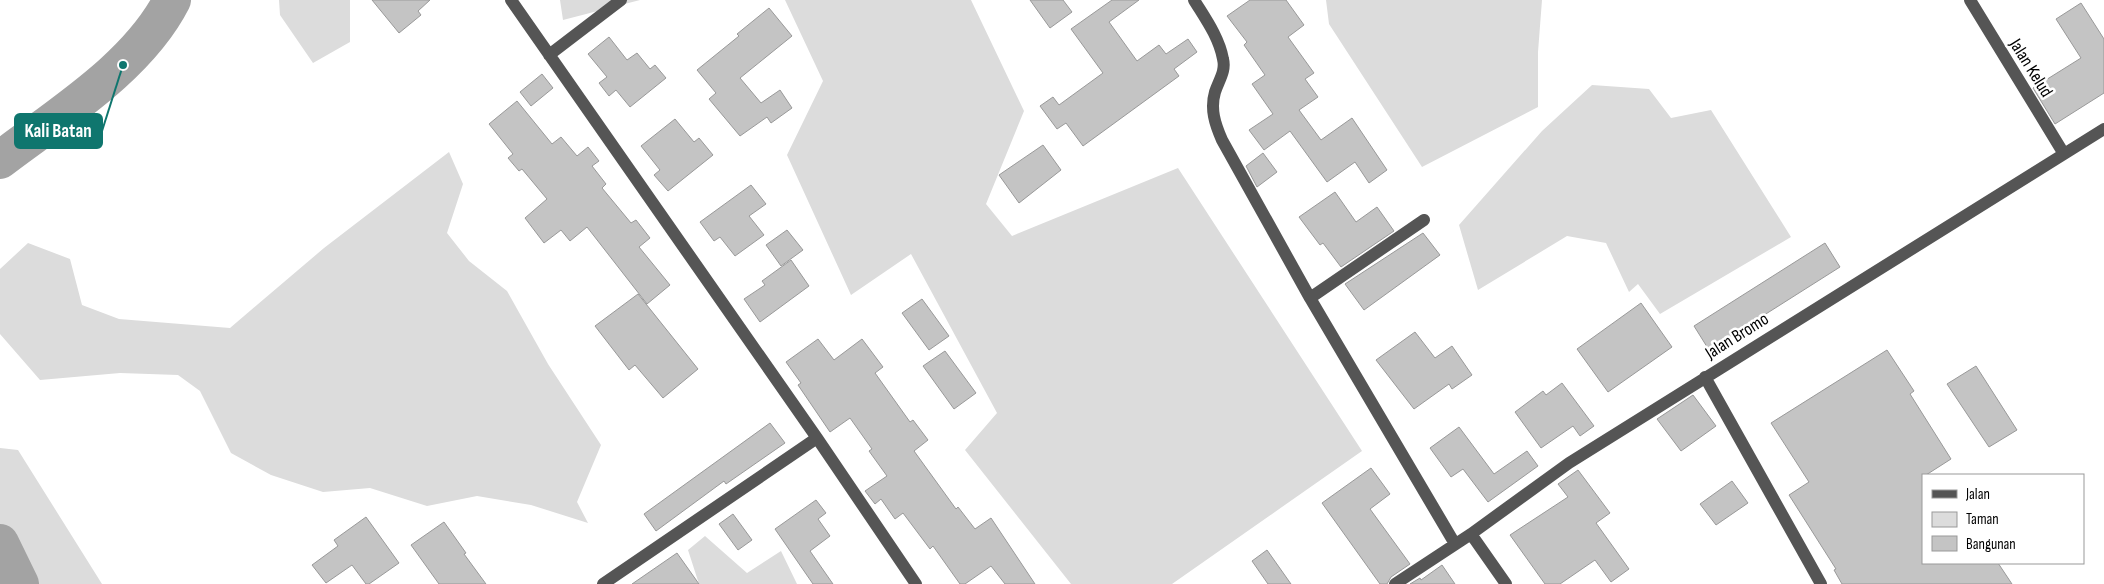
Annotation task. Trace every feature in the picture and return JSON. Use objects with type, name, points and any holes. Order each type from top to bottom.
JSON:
[{"type":"street","points":[[511,0],[817,438],[916,584]]},
{"type":"street","points":[[549,56],[621,0]]},
{"type":"street","points":[[1194,0],[1210,26],[1224,60],[1223,73],[1215,92],[1212,107],[1215,123],[1222,140],[1310,298],[1455,544]]},
{"type":"street","name":"Jalan Kelud","points":[[1970,0],[2064,154]]},
{"type":"street","name":"Jalan Bromo","points":[[1395,584],[1471,534],[1569,463],[2104,130]]},
{"type":"street","points":[[1310,298],[1424,220]]},
{"type":"street","points":[[1705,377],[1821,584]]},
{"type":"street","points":[[602,584],[817,438]]},
{"type":"street","points":[[1471,534],[1506,584]]},
{"type":"green space","points":[[279,0],[350,0],[350,42],[313,63],[280,15]]},
{"type":"green space","points":[[560,0],[640,0],[563,20]]},
{"type":"green space","points":[[785,0],[971,0],[1024,111],[986,204],[1012,236],[1178,168],[1362,451],[1172,584],[1071,584],[965,450],[997,413],[911,254],[851,295],[787,155],[823,81]]},
{"type":"green space","points":[[1326,0],[1542,0],[1538,52],[1538,107],[1422,167],[1329,24]]},
{"type":"green space","points":[[1592,85],[1649,89],[1671,118],[1711,110],[1791,237],[1660,314],[1638,284],[1629,292],[1606,243],[1567,236],[1478,290],[1459,225],[1542,131]]},
{"type":"green space","points":[[449,152],[463,184],[447,233],[469,261],[507,291],[548,364],[601,445],[577,502],[588,523],[531,505],[477,496],[427,506],[370,488],[323,492],[271,475],[231,453],[200,391],[178,375],[120,373],[40,380],[0,334],[0,269],[28,243],[70,259],[82,305],[119,319],[230,328],[324,248]]},
{"type":"green space","points":[[0,448],[18,450],[102,584],[0,584]]},
{"type":"green space","points":[[705,536],[747,573],[781,551],[797,584],[699,584],[688,550]]},
{"type":"building","points":[[372,0],[430,0],[418,11],[421,15],[399,33]]},
{"type":"building","points":[[1030,0],[1063,0],[1072,12],[1050,28]]},
{"type":"building","points":[[1112,0],[1139,0],[1109,22],[1137,61],[1159,45],[1166,54],[1188,39],[1197,52],[1174,69],[1179,76],[1083,146],[1066,123],[1057,129],[1040,106],[1053,97],[1059,105],[1103,73],[1071,29]]},
{"type":"building","points":[[1250,0],[1286,0],[1304,25],[1288,37],[1314,73],[1305,79],[1318,97],[1299,110],[1321,140],[1352,118],[1387,170],[1369,183],[1355,162],[1327,182],[1290,131],[1264,150],[1249,130],[1273,114],[1252,84],[1265,75],[1244,45],[1247,42],[1227,16]]},
{"type":"building","points":[[2081,3],[2104,39],[2104,93],[2055,124],[2033,88],[2081,58],[2056,19]]},
{"type":"building","points":[[769,8],[792,36],[740,78],[761,103],[780,90],[792,108],[771,123],[767,117],[740,136],[709,99],[716,93],[697,70],[739,36],[737,34]]},
{"type":"building","points":[[609,37],[627,60],[637,53],[650,69],[655,65],[666,78],[630,107],[616,90],[609,96],[599,83],[607,77],[588,54]]},
{"type":"building","points":[[542,74],[553,88],[531,106],[520,92]]},
{"type":"building","points":[[517,101],[552,144],[561,137],[577,156],[588,147],[599,161],[592,166],[606,184],[602,188],[631,223],[636,220],[650,238],[639,247],[670,285],[647,304],[587,227],[570,241],[561,230],[544,243],[525,218],[547,199],[522,169],[519,171],[508,158],[513,154],[489,124]]},
{"type":"building","points":[[675,119],[694,142],[699,138],[713,155],[668,191],[654,175],[660,170],[641,146]]},
{"type":"building","points":[[1043,145],[1061,170],[1019,203],[999,175]]},
{"type":"building","points":[[1263,153],[1277,172],[1257,187],[1246,166]]},
{"type":"building","points":[[751,185],[766,204],[749,216],[764,235],[735,256],[720,237],[714,241],[700,222]]},
{"type":"building","points":[[1335,192],[1356,222],[1377,207],[1394,231],[1341,267],[1323,243],[1320,245],[1299,217]]},
{"type":"building","points":[[787,230],[803,250],[781,266],[766,245]]},
{"type":"building","points":[[1423,233],[1440,255],[1364,310],[1345,284]]},
{"type":"building","points":[[1825,243],[1840,267],[1709,350],[1694,326]]},
{"type":"building","points":[[791,260],[809,286],[760,322],[744,299],[765,285],[762,281]]},
{"type":"building","points":[[638,294],[698,369],[663,398],[635,365],[629,370],[595,326]]},
{"type":"building","points":[[922,299],[949,336],[929,350],[902,313]]},
{"type":"building","points":[[1641,303],[1672,347],[1608,392],[1577,349]]},
{"type":"building","points":[[1415,332],[1435,358],[1452,346],[1472,375],[1452,389],[1449,384],[1414,409],[1376,360]]},
{"type":"building","points":[[818,339],[834,360],[862,339],[883,367],[875,373],[910,422],[913,420],[928,440],[914,451],[956,509],[958,507],[975,529],[991,518],[1035,584],[1005,584],[991,566],[965,584],[960,584],[933,546],[930,549],[903,513],[895,519],[881,499],[875,504],[865,491],[887,476],[869,451],[872,449],[850,418],[830,432],[798,385],[801,383],[786,362]]},
{"type":"building","points":[[1887,350],[1914,391],[1910,394],[1951,459],[1928,474],[1922,474],[1922,564],[1999,564],[2012,584],[1842,584],[1834,570],[1836,569],[1789,495],[1809,482],[1771,423]]},
{"type":"building","points":[[945,351],[976,393],[954,409],[923,366]]},
{"type":"building","points":[[1976,366],[2017,430],[1989,447],[1947,384]]},
{"type":"building","points":[[1562,383],[1594,426],[1580,436],[1573,426],[1541,448],[1515,412],[1543,391],[1546,395]]},
{"type":"building","points":[[1693,395],[1716,426],[1681,451],[1657,419]]},
{"type":"building","points":[[770,423],[785,443],[726,484],[724,481],[656,531],[644,514]]},
{"type":"building","points":[[1459,427],[1494,474],[1527,451],[1538,466],[1488,502],[1463,469],[1451,477],[1430,448]]},
{"type":"building","points":[[1371,468],[1390,494],[1370,509],[1410,564],[1391,577],[1387,584],[1380,584],[1322,503]]},
{"type":"building","points":[[1578,470],[1610,513],[1596,523],[1629,569],[1611,582],[1595,560],[1560,584],[1545,584],[1510,535],[1568,497],[1558,484]]},
{"type":"building","points":[[1732,481],[1748,503],[1716,525],[1700,504]]},
{"type":"building","points":[[816,500],[826,513],[818,519],[830,536],[810,551],[833,584],[813,584],[775,529]]},
{"type":"building","points":[[733,514],[752,540],[738,550],[719,524]]},
{"type":"building","points":[[366,517],[399,563],[369,584],[366,584],[352,565],[326,583],[312,565],[338,546],[334,540]]},
{"type":"building","points":[[444,522],[486,584],[439,584],[411,545]]},
{"type":"building","points":[[1267,550],[1291,584],[1268,584],[1252,561]]},
{"type":"building","points":[[677,553],[699,584],[632,584]]},
{"type":"building","points":[[1442,565],[1455,584],[1410,584],[1420,578],[1421,580]]},
{"type":"waterway","points":[[0,160],[71,107],[118,68],[139,47],[157,24],[172,0]]},
{"type":"waterway","points":[[0,543],[20,584]]},
{"type":"place","name":"Kali Batan","points":[[123,65]]}]
